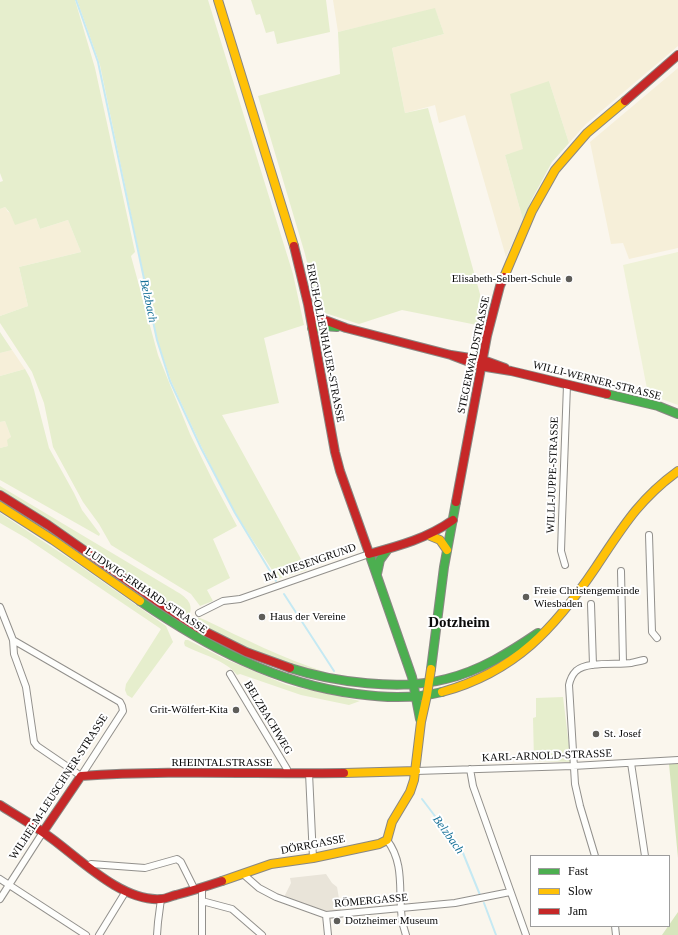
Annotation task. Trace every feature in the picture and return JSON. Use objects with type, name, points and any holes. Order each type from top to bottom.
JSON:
[{"type":"street","name":"ERICH-OLLENHAUER-STRASSE","points":[[218,0],[297,256],[311,318],[335,452],[340,471],[408,665],[416,696]]},
{"type":"street","name":"STEGERWALDSTRASSE","points":[[387,840],[390,836],[392,822],[414,784],[421,722],[429,682],[447,550],[482,363],[500,286],[532,210],[547,182],[568,154],[587,133],[678,55]]},
{"type":"street","name":"WILLI-WERNER-STRASSE","points":[[311,318],[322,319],[346,328],[451,355],[466,363],[482,363],[492,369],[511,371],[658,406],[678,414]]},
{"type":"street","name":"WILLI-WERNER-STRASSE","points":[[312,328],[324,326],[346,328]]},
{"type":"street","name":"WILLI-JUPPE-STRASSE","points":[[565,565],[562,551],[562,520],[567,385]]},
{"type":"street","name":"LUDWIG-ERHARD-STRASSE","points":[[0,506],[52,540],[173,624],[212,647],[252,666],[292,680],[324,688],[384,697],[416,696],[427,695],[460,686],[481,678],[516,658],[534,643],[564,610],[641,502],[660,483],[678,470]]},
{"type":"street","name":"LUDWIG-ERHARD-STRASSE","points":[[0,495],[57,531],[198,628],[256,657],[295,670],[326,678],[360,683],[400,685],[448,679],[488,663],[512,651],[552,623]]},
{"type":"street","name":"IM WIESENGRUND","points":[[199,612],[223,601],[240,599],[437,532],[453,520]]},
{"type":"street","points":[[428,535],[442,541],[447,550]]},
{"type":"street","points":[[649,535],[652,632],[657,638]]},
{"type":"street","points":[[377,575],[379,563],[389,548]]},
{"type":"street","points":[[621,571],[623,663]]},
{"type":"street","points":[[591,604],[593,665]]},
{"type":"street","points":[[0,606],[13,640],[14,654],[26,687],[33,738],[37,746],[82,776]]},
{"type":"street","name":"WILHELM-LEUSCHNER-STRASSE","points":[[0,899],[8,884],[82,776],[123,711],[123,707],[120,702],[13,640]]},
{"type":"street","points":[[595,855],[575,784],[568,685],[570,678],[576,671],[583,667],[644,660]]},
{"type":"street","points":[[400,685],[408,665]]},
{"type":"street","name":"BELZBACHWEG","points":[[230,674],[287,768],[287,774]]},
{"type":"street","name":"STEGERWALDSTRASSE","points":[[416,696],[421,722]]},
{"type":"street","name":"KARL-ARNOLD-STRASSE","points":[[416,771],[573,766],[678,760]]},
{"type":"street","points":[[631,763],[645,855]]},
{"type":"street","points":[[470,769],[473,786],[526,935]]},
{"type":"street","name":"RHEINTALSTRASSE","points":[[82,776],[120,774],[287,774],[416,771]]},
{"type":"street","points":[[309,773],[313,858]]},
{"type":"street","points":[[0,805],[49,836],[87,866],[116,886],[126,891],[143,896],[161,899],[158,935]]},
{"type":"street","points":[[387,840],[393,848],[400,874],[401,909],[406,935]]},
{"type":"street","name":"DÖRRGASSE","points":[[161,899],[198,889],[271,864],[313,858],[352,848],[379,844],[387,840]]},
{"type":"street","points":[[87,866],[91,864],[145,868],[177,859],[181,862],[198,889],[202,901],[202,935]]},
{"type":"street","name":"RÖMERGASSE","points":[[243,874],[259,888],[276,897],[326,915],[455,903],[510,892]]},
{"type":"street","points":[[0,879],[86,935]]},
{"type":"street","points":[[99,935],[126,891]]},
{"type":"street","points":[[202,901],[232,909],[262,935]]},
{"type":"street","points":[[326,915],[328,935]]},
{"type":"shaded area","points":[[333,0],[678,0],[678,46],[586,124],[569,143],[549,81],[523,150],[505,155],[523,220],[506,257],[465,115],[439,123],[435,105],[405,113],[392,48],[444,34],[435,9],[338,32]]},
{"type":"shaded area","points":[[678,68],[678,248],[629,259],[623,243],[611,244],[590,142]]},
{"type":"shaded area","points":[[5,207],[8,212],[36,218],[40,229],[68,220],[81,252],[19,267],[28,306],[0,316],[0,209]]},
{"type":"shaded area","points":[[12,350],[25,369],[0,376],[0,353]]},
{"type":"shaded area","points":[[5,421],[11,437],[8,446],[0,448],[0,422]]},
{"type":"shaded area","points":[[326,874],[332,883],[337,887],[341,910],[325,912],[284,897],[291,883],[290,878]]},
{"type":"green space","points":[[0,0],[75,0],[95,68],[135,252],[131,256],[158,355],[190,434],[237,526],[213,539],[230,578],[207,590],[213,601],[200,606],[191,594],[111,545],[99,524],[83,502],[53,447],[44,403],[32,372],[0,323],[0,316],[28,306],[19,267],[81,252],[68,220],[40,229],[36,218],[15,225],[10,213],[5,207],[0,209],[0,182],[3,181],[0,173]]},
{"type":"green space","points":[[77,0],[208,0],[293,274],[304,325],[264,338],[279,403],[222,415],[307,570],[278,579],[235,513],[202,448],[171,381],[157,340],[100,65]]},
{"type":"green space","points":[[251,0],[326,0],[330,32],[277,44],[274,31],[266,33],[260,14],[256,15]]},
{"type":"green space","points":[[435,8],[444,34],[392,48],[405,113],[428,108],[485,312],[482,326],[402,310],[359,324],[322,312],[318,307],[305,254],[258,96],[340,74],[338,32]]},
{"type":"green space","points":[[549,81],[569,143],[552,162],[532,199],[523,220],[505,155],[523,149],[510,94]]},
{"type":"green space","points":[[678,252],[678,405],[648,394],[623,265]]},
{"type":"green space","points":[[0,332],[12,350],[0,353]]},
{"type":"green space","points":[[25,369],[34,390],[49,448],[82,510],[100,534],[99,536],[0,480],[0,448],[8,446],[7,440],[11,437],[5,421],[0,422],[0,376]]},
{"type":"green space","points":[[0,486],[182,595],[189,602],[191,610],[189,616],[155,596],[64,531],[0,490]]},
{"type":"green space","points":[[0,513],[73,561],[166,626],[173,642],[132,698],[127,695],[125,690],[126,684],[161,629],[26,538],[0,523]]},
{"type":"green space","points":[[198,618],[309,667],[325,672],[328,675],[252,651],[195,621]]},
{"type":"green space","points":[[185,640],[188,640],[225,659],[287,685],[360,701],[349,705],[301,695],[240,674],[237,675],[233,670],[213,658],[185,646]]},
{"type":"green space","points":[[563,697],[571,762],[534,761],[533,718],[536,717],[536,698]]},
{"type":"green space","points":[[669,764],[678,764],[678,858]]},
{"type":"green space","points":[[678,912],[678,935],[662,935],[668,927],[670,927],[670,924]]},
{"type":"waterway","name":"Belzbach","points":[[76,0],[98,62],[157,340],[170,381],[201,448],[235,513],[276,581]]},
{"type":"waterway","name":"Belzbach","points":[[284,594],[334,671]]},
{"type":"waterway","name":"Belzbach","points":[[422,799],[463,853],[480,895]]},
{"type":"waterway","name":"Belzbach","points":[[484,903],[496,935]]},
{"type":"traffic: fast","points":[[312,328],[323,326],[337,327]]},
{"type":"traffic: fast","points":[[607,394],[658,406],[678,414]]},
{"type":"traffic: fast","points":[[431,669],[444,567],[456,502]]},
{"type":"traffic: fast","points":[[377,574],[380,560],[388,549]]},
{"type":"traffic: fast","points":[[369,553],[412,677],[420,719]]},
{"type":"traffic: fast","points":[[140,601],[165,618],[216,648],[243,661],[298,682],[327,689],[378,696],[410,697],[442,692]]},
{"type":"traffic: fast","points":[[290,668],[346,681],[388,684],[428,683],[459,676],[483,666],[506,654],[538,633]]},
{"type":"traffic: slow","points":[[218,0],[294,246]]},
{"type":"traffic: slow","points":[[504,277],[532,211],[555,170],[587,133],[625,101]]},
{"type":"traffic: slow","points":[[442,692],[491,673],[512,660],[531,645],[549,628],[581,589],[623,527],[642,503],[652,492],[678,471]]},
{"type":"traffic: slow","points":[[0,506],[53,540],[140,601]]},
{"type":"traffic: slow","points":[[428,535],[440,540],[447,550]]},
{"type":"traffic: slow","points":[[222,881],[271,864],[313,858],[379,844],[387,840],[392,822],[410,792],[414,780],[421,722],[431,669]]},
{"type":"traffic: slow","points":[[344,773],[416,771]]},
{"type":"traffic: jam","points":[[625,101],[678,55]]},
{"type":"traffic: jam","points":[[294,246],[308,304],[335,452],[340,471],[369,553]]},
{"type":"traffic: jam","points":[[456,502],[487,336],[500,286],[504,277]]},
{"type":"traffic: jam","points":[[311,317],[322,319],[346,328],[451,355],[483,360],[505,368]]},
{"type":"traffic: jam","points":[[451,355],[480,366],[511,371],[607,394]]},
{"type":"traffic: jam","points":[[0,495],[48,525],[198,628],[246,652],[290,668]]},
{"type":"traffic: jam","points":[[369,554],[423,537],[453,520]]},
{"type":"traffic: jam","points":[[43,832],[81,776],[179,773],[344,773]]},
{"type":"traffic: jam","points":[[0,805],[45,834],[102,878],[131,894],[146,898],[163,899],[222,881]]},
{"type":"place","name":"Elisabeth-Selbert-Schule","points":[[569,279]]},
{"type":"place","name":"Freie Christengemeinde Wiesbaden","points":[[526,597]]},
{"type":"place","name":"Haus der Vereine","points":[[262,617]]},
{"type":"place","name":"Grit-Wölfert-Kita","points":[[236,710]]},
{"type":"place","name":"St. Josef","points":[[596,734]]},
{"type":"place","name":"Dotzheimer Museum","points":[[337,921]]},
{"type":"district","name":"Dotzheim","points":[[459,623]]}]
